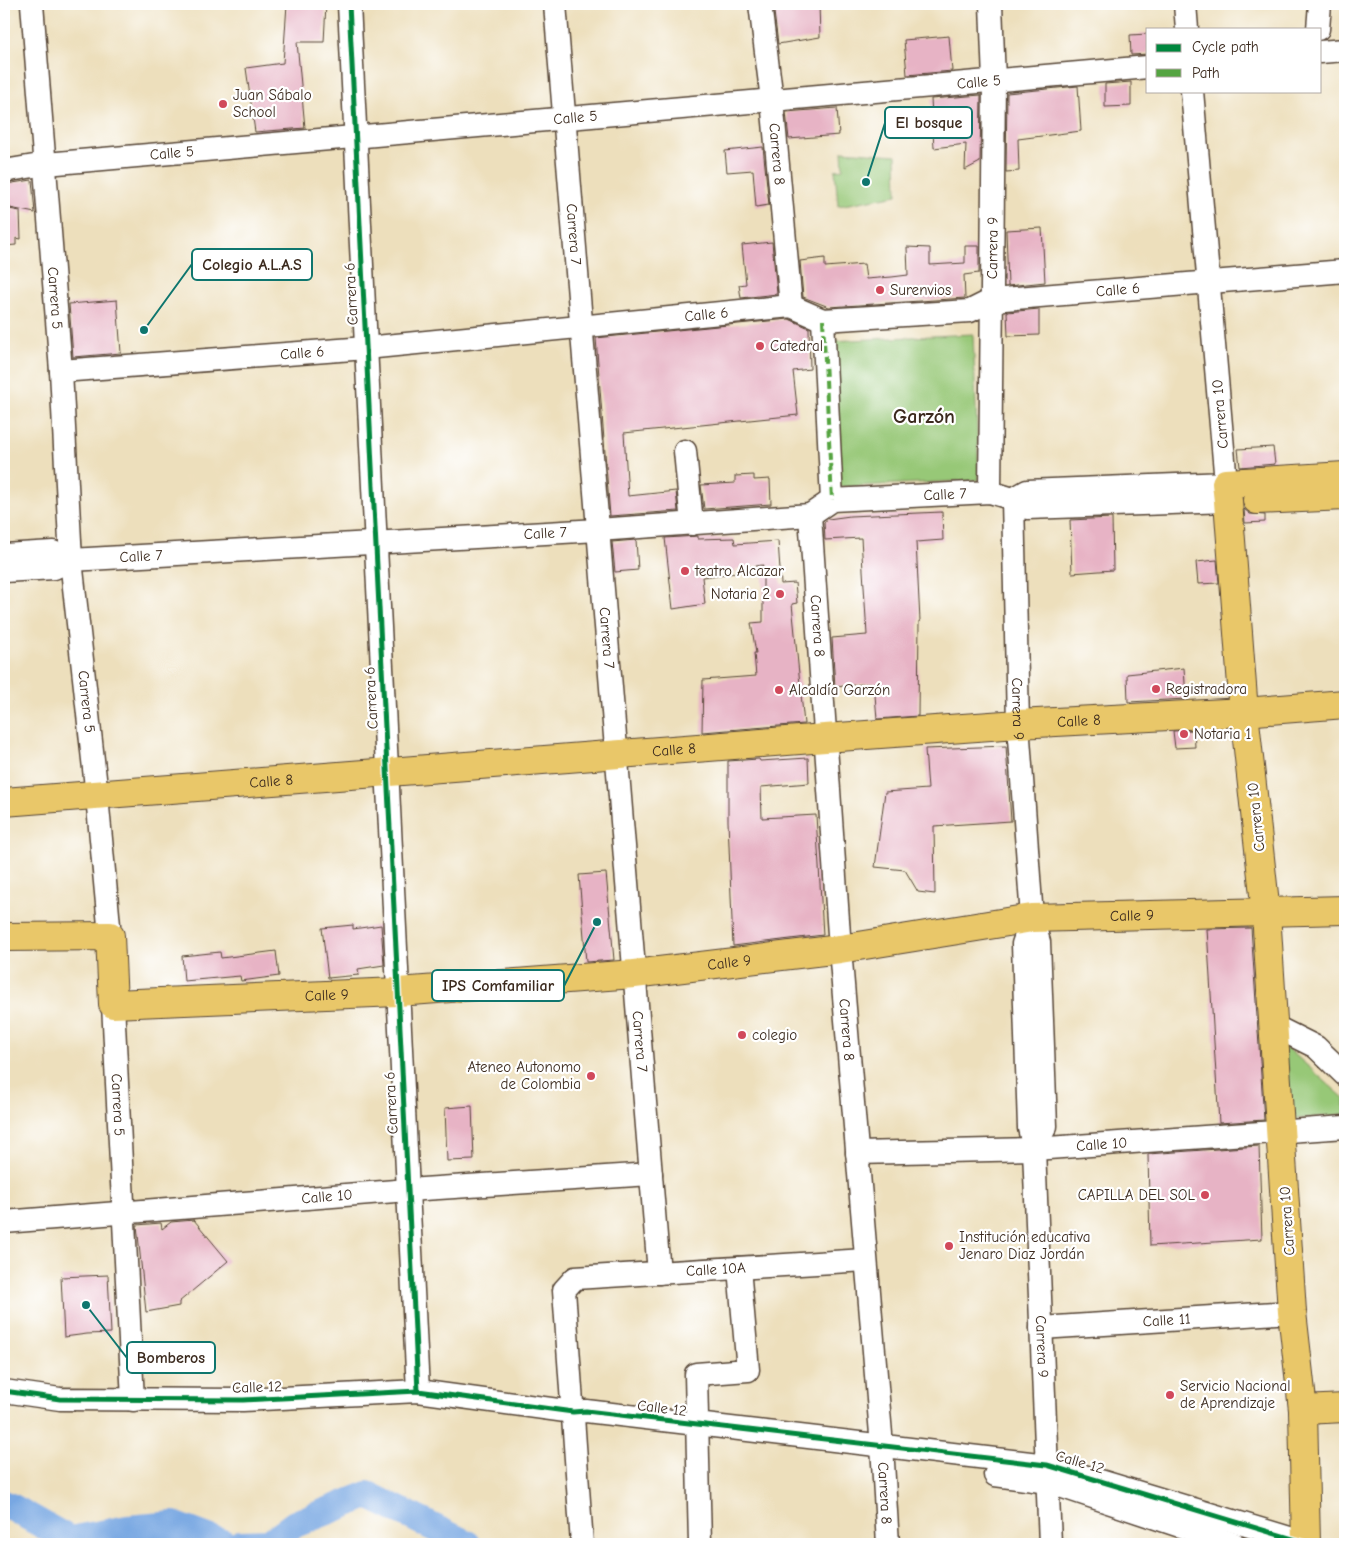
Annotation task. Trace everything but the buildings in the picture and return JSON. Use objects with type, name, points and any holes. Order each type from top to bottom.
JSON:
[{"type":"main road","points":[[1227,492],[1345,476]]},
{"type":"main road","points":[[1227,492],[1345,496]]},
{"type":"main road","name":"Carrera 10","points":[[1227,492],[1244,712],[1266,913],[1292,1312],[1303,1410],[1306,1544]]},
{"type":"main road","name":"Calle 8","points":[[4,802],[387,773],[616,753],[1018,724],[1244,712],[1345,704]]},
{"type":"main road","name":"Calle 9","points":[[114,1004],[398,992],[634,974],[840,949],[1032,918],[1345,910]]},
{"type":"main road","points":[[4,937],[110,936]]},
{"type":"main road","name":"Carrera 5","points":[[110,936],[114,1004]]},
{"type":"main road","points":[[1303,1410],[1345,1408]]},
{"type":"street","name":"Carrera 5","points":[[32,4],[61,371],[71,560],[97,796],[110,936]]},
{"type":"street","name":"Carrera 6","points":[[349,4],[418,1392]]},
{"type":"street","name":"Carrera 7","points":[[555,4],[659,1273]]},
{"type":"street","name":"Carrera 8","points":[[760,4],[772,100],[791,306]]},
{"type":"street","name":"Carrera 9","points":[[990,492],[994,80],[991,4]]},
{"type":"street","points":[[1185,4],[1187,28]]},
{"type":"street","points":[[1318,28],[1320,4]]},
{"type":"street","points":[[1322,52],[1345,50]]},
{"type":"street","name":"Calle 5","points":[[4,171],[46,164],[1146,67]]},
{"type":"street","name":"Carrera 10","points":[[1192,92],[1227,492]]},
{"type":"street","name":"Calle 6","points":[[61,371],[366,348],[791,306],[823,320],[970,311],[992,300],[1345,271]]},
{"type":"street","points":[[823,320],[832,500]]},
{"type":"street","points":[[686,451],[692,524]]},
{"type":"street","points":[[1013,499],[1027,491],[1227,492]]},
{"type":"street","name":"Calle 7","points":[[4,571],[54,568],[71,560],[598,530],[810,515],[832,500],[990,492],[1013,499]]},
{"type":"street","name":"Carrera 9","points":[[1013,499],[1018,724],[1032,918],[1023,944],[1033,1009],[1036,1079],[1029,1128],[1034,1149],[1050,1544]]},
{"type":"street","name":"Carrera 8","points":[[810,515],[840,949],[888,1544]]},
{"type":"street","name":"Calle 7","points":[[4,555],[53,552],[71,560]]},
{"type":"street","name":"Carrera 5","points":[[114,1004],[133,1400]]},
{"type":"street","points":[[1272,1025],[1316,1047],[1345,1075]]},
{"type":"street","name":"Calle 10","points":[[857,1153],[1034,1149],[1345,1127]]},
{"type":"street","name":"Calle 10","points":[[4,1222],[408,1190],[651,1174]]},
{"type":"street","name":"Calle 10A","points":[[573,1412],[564,1290],[575,1278],[865,1260]]},
{"type":"street","points":[[700,1544],[696,1374],[748,1370],[740,1268]]},
{"type":"street","name":"Calle 11","points":[[1041,1328],[1292,1312]]},
{"type":"street","name":"Calle 12","points":[[4,1391],[60,1399],[133,1400],[243,1400],[418,1392],[573,1412],[586,1411],[698,1430],[1047,1474],[1306,1544]]},
{"type":"street","points":[[573,1412],[582,1544]]},
{"type":"street","name":"Calle 12","points":[[1047,1474],[1234,1544]]},
{"type":"green space","points":[[842,151],[896,155],[897,195],[838,206],[835,170],[843,169]]},
{"type":"green space","points":[[973,334],[979,480],[838,487],[831,341]]},
{"type":"green space","points":[[1284,1045],[1345,1099],[1345,1114],[1286,1120]]},
{"type":"waterway","points":[[240,1544],[269,1543],[295,1524],[368,1495],[467,1544]]},
{"type":"waterway","points":[[4,1504],[70,1540],[127,1529],[174,1525],[225,1544]]},
{"type":"marked path","points":[[823,320],[832,500]]},
{"type":"cycle path","points":[[349,4],[418,1391]]},
{"type":"cycle path","points":[[4,1391],[60,1399],[243,1400],[418,1391],[573,1412],[586,1411],[1047,1465],[1306,1543]]},
{"type":"place","name":"Juan Sábalo School","points":[[223,104]]},
{"type":"place","name":"El bosque","points":[[866,182]]},
{"type":"place","name":"Surenvios","points":[[880,290]]},
{"type":"place","name":"Colegio A.L.A.S","points":[[144,330]]},
{"type":"place","name":"Catedral","points":[[760,346]]},
{"type":"place","name":"teatro Alcazar","points":[[685,571]]},
{"type":"place","name":"Notaria 2","points":[[780,594]]},
{"type":"place","name":"Registradora","points":[[1156,689]]},
{"type":"place","name":"Alcaldía Garzón","points":[[779,690]]},
{"type":"place","name":"Notaria 1","points":[[1184,734]]},
{"type":"place","name":"IPS Comfamiliar","points":[[597,922]]},
{"type":"place","name":"colegio","points":[[742,1035]]},
{"type":"place","name":"Ateneo Autonomo de Colombia","points":[[591,1076]]},
{"type":"place","name":"CAPILLA DEL SOL","points":[[1205,1195]]},
{"type":"place","name":"Institución educativa Jenaro Diaz Jordán","points":[[949,1246]]},
{"type":"place","name":"Bomberos","points":[[86,1305]]},
{"type":"place","name":"Servicio Nacional de Aprendizaje","points":[[1170,1395]]},
{"type":"district","name":"Garzón","points":[[924,416]]}]
